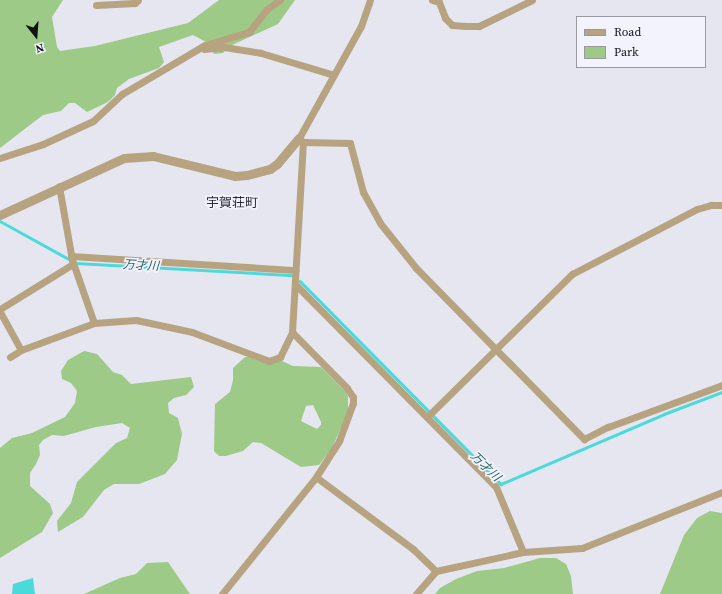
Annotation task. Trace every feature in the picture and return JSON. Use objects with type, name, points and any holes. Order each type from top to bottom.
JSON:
[{"type":"street","points":[[96,5],[134,3],[138,0]]},
{"type":"street","points":[[0,158],[43,144],[92,121],[122,94],[198,52],[205,45],[249,32],[266,10],[280,0]]},
{"type":"street","points":[[0,215],[59,186],[113,162],[133,156],[153,156],[235,176],[254,174],[277,164],[301,140],[361,26],[370,0]]},
{"type":"street","points":[[432,0],[439,2],[445,18],[452,25],[479,26],[532,0]]},
{"type":"street","points":[[198,52],[224,48],[261,53],[334,75]]},
{"type":"street","points":[[10,357],[21,350],[94,323],[113,320],[136,320],[192,332],[269,361],[280,358],[292,332],[296,285],[301,140]]},
{"type":"street","points":[[301,140],[350,143],[363,192],[380,223],[416,268],[584,439],[608,428],[722,386]]},
{"type":"street","points":[[59,186],[73,261],[94,323]]},
{"type":"street","points":[[430,414],[572,274],[697,210],[711,205],[722,205]]},
{"type":"street","points":[[21,350],[0,310],[73,261],[296,270]]},
{"type":"street","points":[[296,285],[430,414],[496,487],[523,552]]},
{"type":"street","points":[[222,594],[316,476],[339,441],[350,416],[354,398],[347,388],[292,332]]},
{"type":"street","points":[[316,476],[412,549],[436,571]]},
{"type":"street","points":[[416,594],[436,571],[523,552],[582,548],[722,492]]},
{"type":"green space","points":[[0,0],[63,0],[52,17],[57,47],[60,51],[95,46],[188,23],[219,0],[295,0],[278,24],[230,46],[223,53],[214,54],[208,43],[193,35],[159,47],[164,62],[159,68],[129,79],[117,88],[115,95],[108,102],[87,112],[75,103],[69,103],[61,111],[43,115],[0,148]]},
{"type":"green space","points":[[84,351],[97,354],[113,372],[122,375],[131,384],[191,377],[194,387],[186,395],[174,398],[168,403],[169,413],[178,418],[182,434],[177,460],[165,474],[139,484],[114,484],[104,490],[83,517],[58,532],[57,521],[71,503],[77,482],[116,443],[127,438],[130,428],[122,423],[96,427],[64,436],[52,435],[43,440],[39,445],[40,455],[30,473],[30,486],[50,504],[53,513],[42,532],[0,558],[0,448],[12,438],[32,433],[65,417],[75,403],[77,391],[71,383],[62,379],[61,371],[68,360]]},
{"type":"green space","points":[[245,357],[265,363],[282,361],[293,366],[321,367],[345,391],[348,396],[348,412],[332,448],[319,465],[301,467],[261,443],[253,442],[243,451],[226,456],[219,456],[214,451],[215,404],[230,392],[233,380],[233,368]],"holes":[[[313,405],[321,425],[317,429],[301,421],[306,406]]]},
{"type":"green space","points":[[710,511],[722,513],[722,594],[660,594],[684,535],[697,518]]},
{"type":"green space","points":[[540,558],[556,558],[566,564],[571,576],[573,594],[435,594],[440,588],[456,579],[477,571],[504,568]]},
{"type":"green space","points":[[168,562],[190,594],[84,594],[120,578],[136,574],[147,563]]},
{"type":"water","points":[[33,578],[35,594],[12,594],[13,584]]},
{"type":"waterway","name":"万才川","points":[[0,221],[76,263],[293,275]]},
{"type":"waterway","name":"万才川","points":[[300,281],[501,484],[664,414],[722,392]]},
{"type":"district","name":"宇賀荘町","points":[[232,203]]}]
